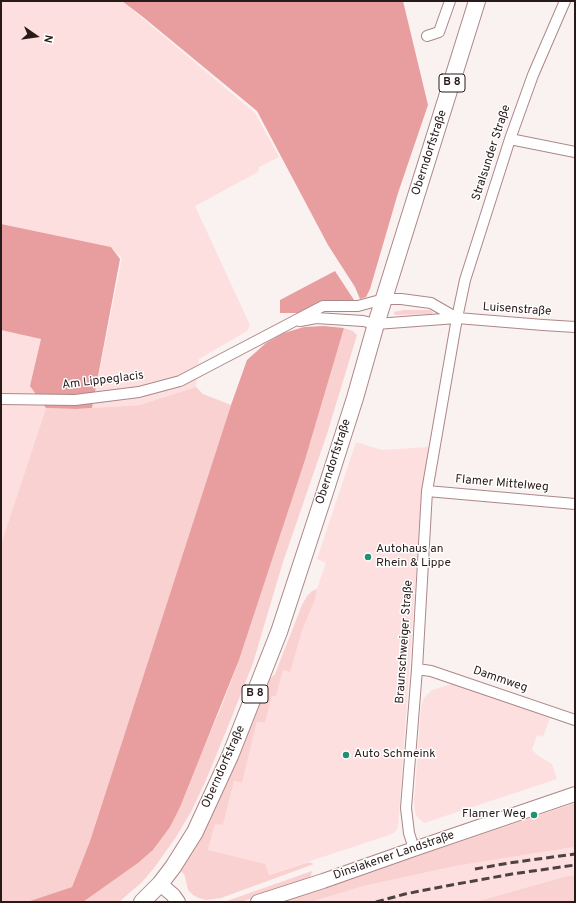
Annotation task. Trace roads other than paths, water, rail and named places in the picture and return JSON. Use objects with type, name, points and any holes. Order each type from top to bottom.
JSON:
[{"type":"main road","name":"Oberndorfstraße","points":[[142,902],[160,884],[173,867],[195,832],[230,756],[279,632],[355,398],[370,323],[384,299],[477,1]]},
{"type":"main road","name":"Dinslakener Landstraße","points":[[258,902],[575,794]]},
{"type":"main road","points":[[160,884],[173,895],[178,902]]},
{"type":"street","points":[[427,36],[439,32],[450,1]]},
{"type":"street","name":"Stralsunder Straße","points":[[457,318],[466,280],[510,138],[533,75],[565,1]]},
{"type":"street","points":[[510,138],[575,152]]},
{"type":"street","name":"Luisenstraße","points":[[384,299],[401,299],[431,303],[457,318]]},
{"type":"street","name":"Am Lippeglacis","points":[[1,399],[75,400],[139,392],[180,380],[323,306],[358,306],[384,299]]},
{"type":"street","name":"Am Lippeglacis","points":[[288,324],[316,318],[370,323]]},
{"type":"street","name":"Luisenstraße","points":[[370,323],[457,318],[575,327]]},
{"type":"street","name":"Braunschweiger Straße","points":[[414,848],[409,833],[406,808],[417,669],[427,491],[457,318]]},
{"type":"street","name":"Flamer Mittelweg","points":[[427,491],[575,504]]},
{"type":"street","name":"Dammweg","points":[[417,669],[431,671],[575,720]]},
{"type":"railway","points":[[475,869],[575,854]]},
{"type":"railway","points":[[376,902],[405,894],[446,886],[512,874],[575,865]]},
{"type":"place","name":"Autohaus an Rhein & Lippe","points":[[368,557]]},
{"type":"place","name":"Auto Schmeink","points":[[346,755]]},
{"type":"place","name":"Flamer Weg","points":[[534,815]]}]
